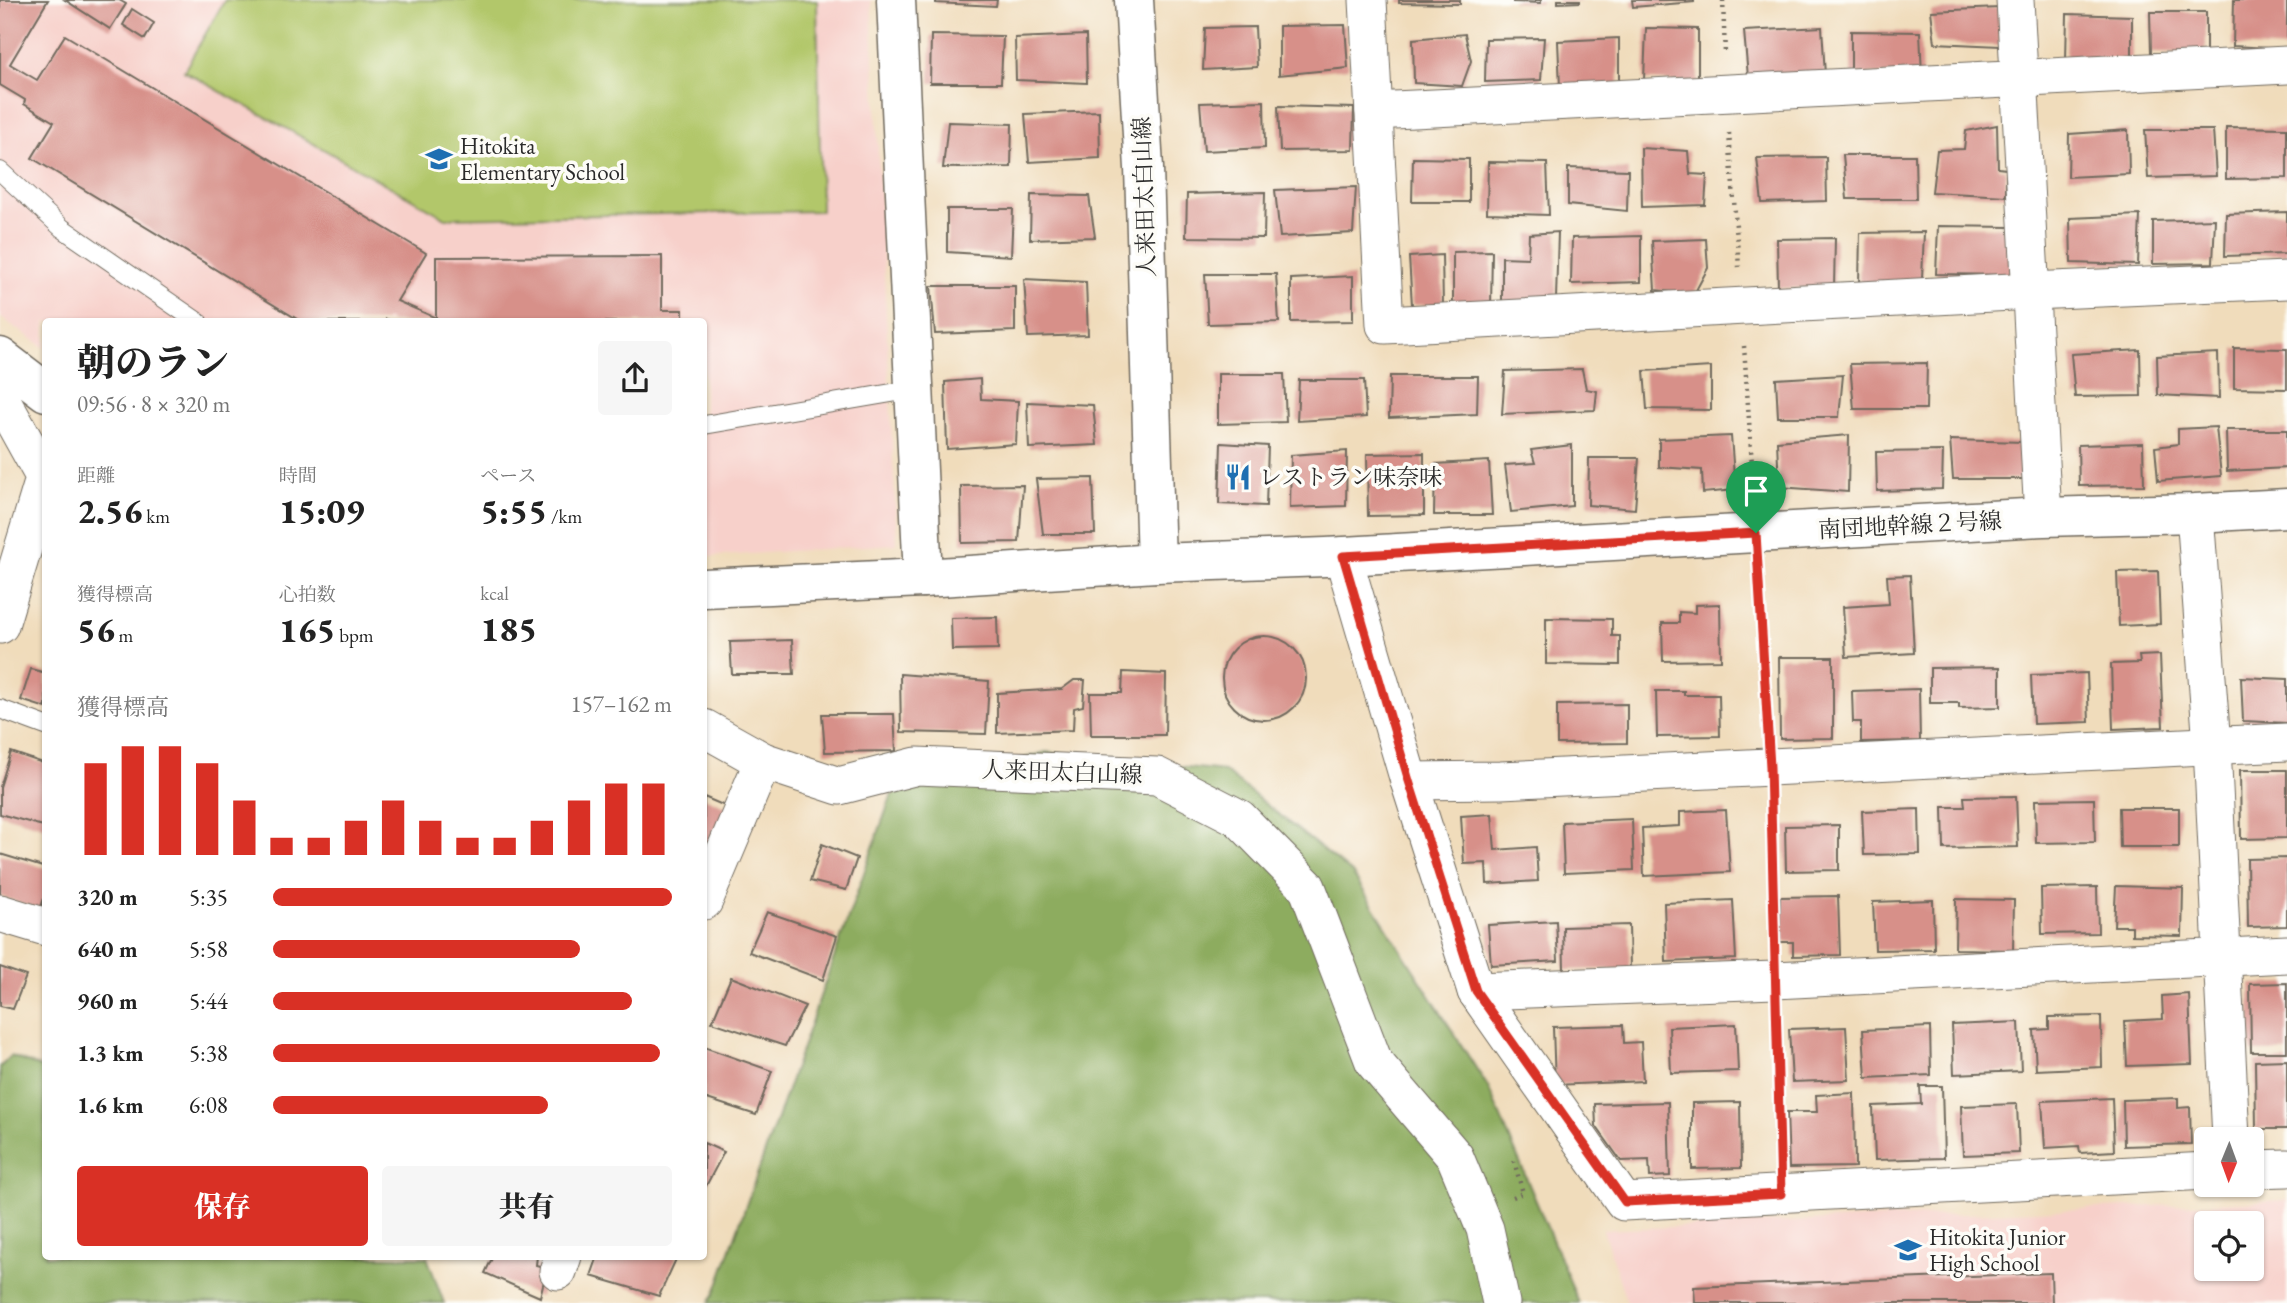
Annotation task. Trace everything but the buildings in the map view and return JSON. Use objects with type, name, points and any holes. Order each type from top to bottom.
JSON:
[{"type":"street","points":[[896,0],[923,578]]},
{"type":"street","name":"人来田太白山線","points":[[1134,0],[1144,168],[1156,563]]},
{"type":"street","points":[[1368,0],[1385,325],[2287,280]]},
{"type":"street","points":[[2015,0],[2043,517]]},
{"type":"street","points":[[1374,111],[2287,65]]},
{"type":"street","points":[[0,357],[42,389]]},
{"type":"street","points":[[0,397],[42,474]]},
{"type":"street","points":[[0,625],[42,489]]},
{"type":"street","name":"南団地幹線２号線","points":[[707,588],[2043,517],[2287,508]]},
{"type":"street","points":[[2196,513],[2212,746],[2230,1127]]},
{"type":"street","points":[[1343,556],[1409,781],[1476,991],[1625,1202],[2194,1172]]},
{"type":"street","name":"人来田太白山線","points":[[707,730],[763,761],[839,786],[916,766],[1157,776],[1239,818],[1307,887],[1374,1062],[1455,1157],[1485,1229],[1501,1303]]},
{"type":"street","points":[[1409,781],[1501,780],[2287,742]]},
{"type":"street","points":[[707,894],[763,761]]},
{"type":"street","points":[[0,912],[42,926]]},
{"type":"street","points":[[1476,991],[2287,954]]},
{"type":"street","points":[[2264,1169],[2287,1168]]},
{"type":"lane","points":[[0,171],[62,228],[192,318]]},
{"type":"lane","points":[[707,424],[915,389]]},
{"type":"lane","points":[[0,709],[42,725]]},
{"type":"path","points":[[1756,533],[1770,767],[1781,1194]]},
{"type":"shaded area","name":"Hitokita Elementary School","points":[[0,0],[871,0],[897,544],[707,557],[707,318],[42,318],[42,346],[0,317]]},
{"type":"shaded area","name":"Hitokita Junior High School","points":[[2287,1200],[2287,1303],[1627,1303],[1603,1230]]},
{"type":"green space","points":[[225,0],[817,0],[821,211],[446,218],[184,71]]},
{"type":"green space","points":[[1046,752],[1224,771],[1352,873],[1488,1087],[1579,1303],[709,1303],[715,1293],[892,794]]},
{"type":"green space","points":[[11,1056],[42,1068],[42,1260],[428,1260],[444,1303],[0,1303],[0,1067]]},
{"type":"place","name":"Hitokita Elementary School","points":[[439,159]]},
{"type":"place","name":"レストラン味奈味","points":[[1238,477]]},
{"type":"place","name":"Hitokita Junior High School","points":[[1908,1250]]},
{"type":"route","points":[[1756,533],[1770,767],[1781,1194],[1625,1202],[1476,991],[1409,781],[1343,556],[1756,533]]}]
